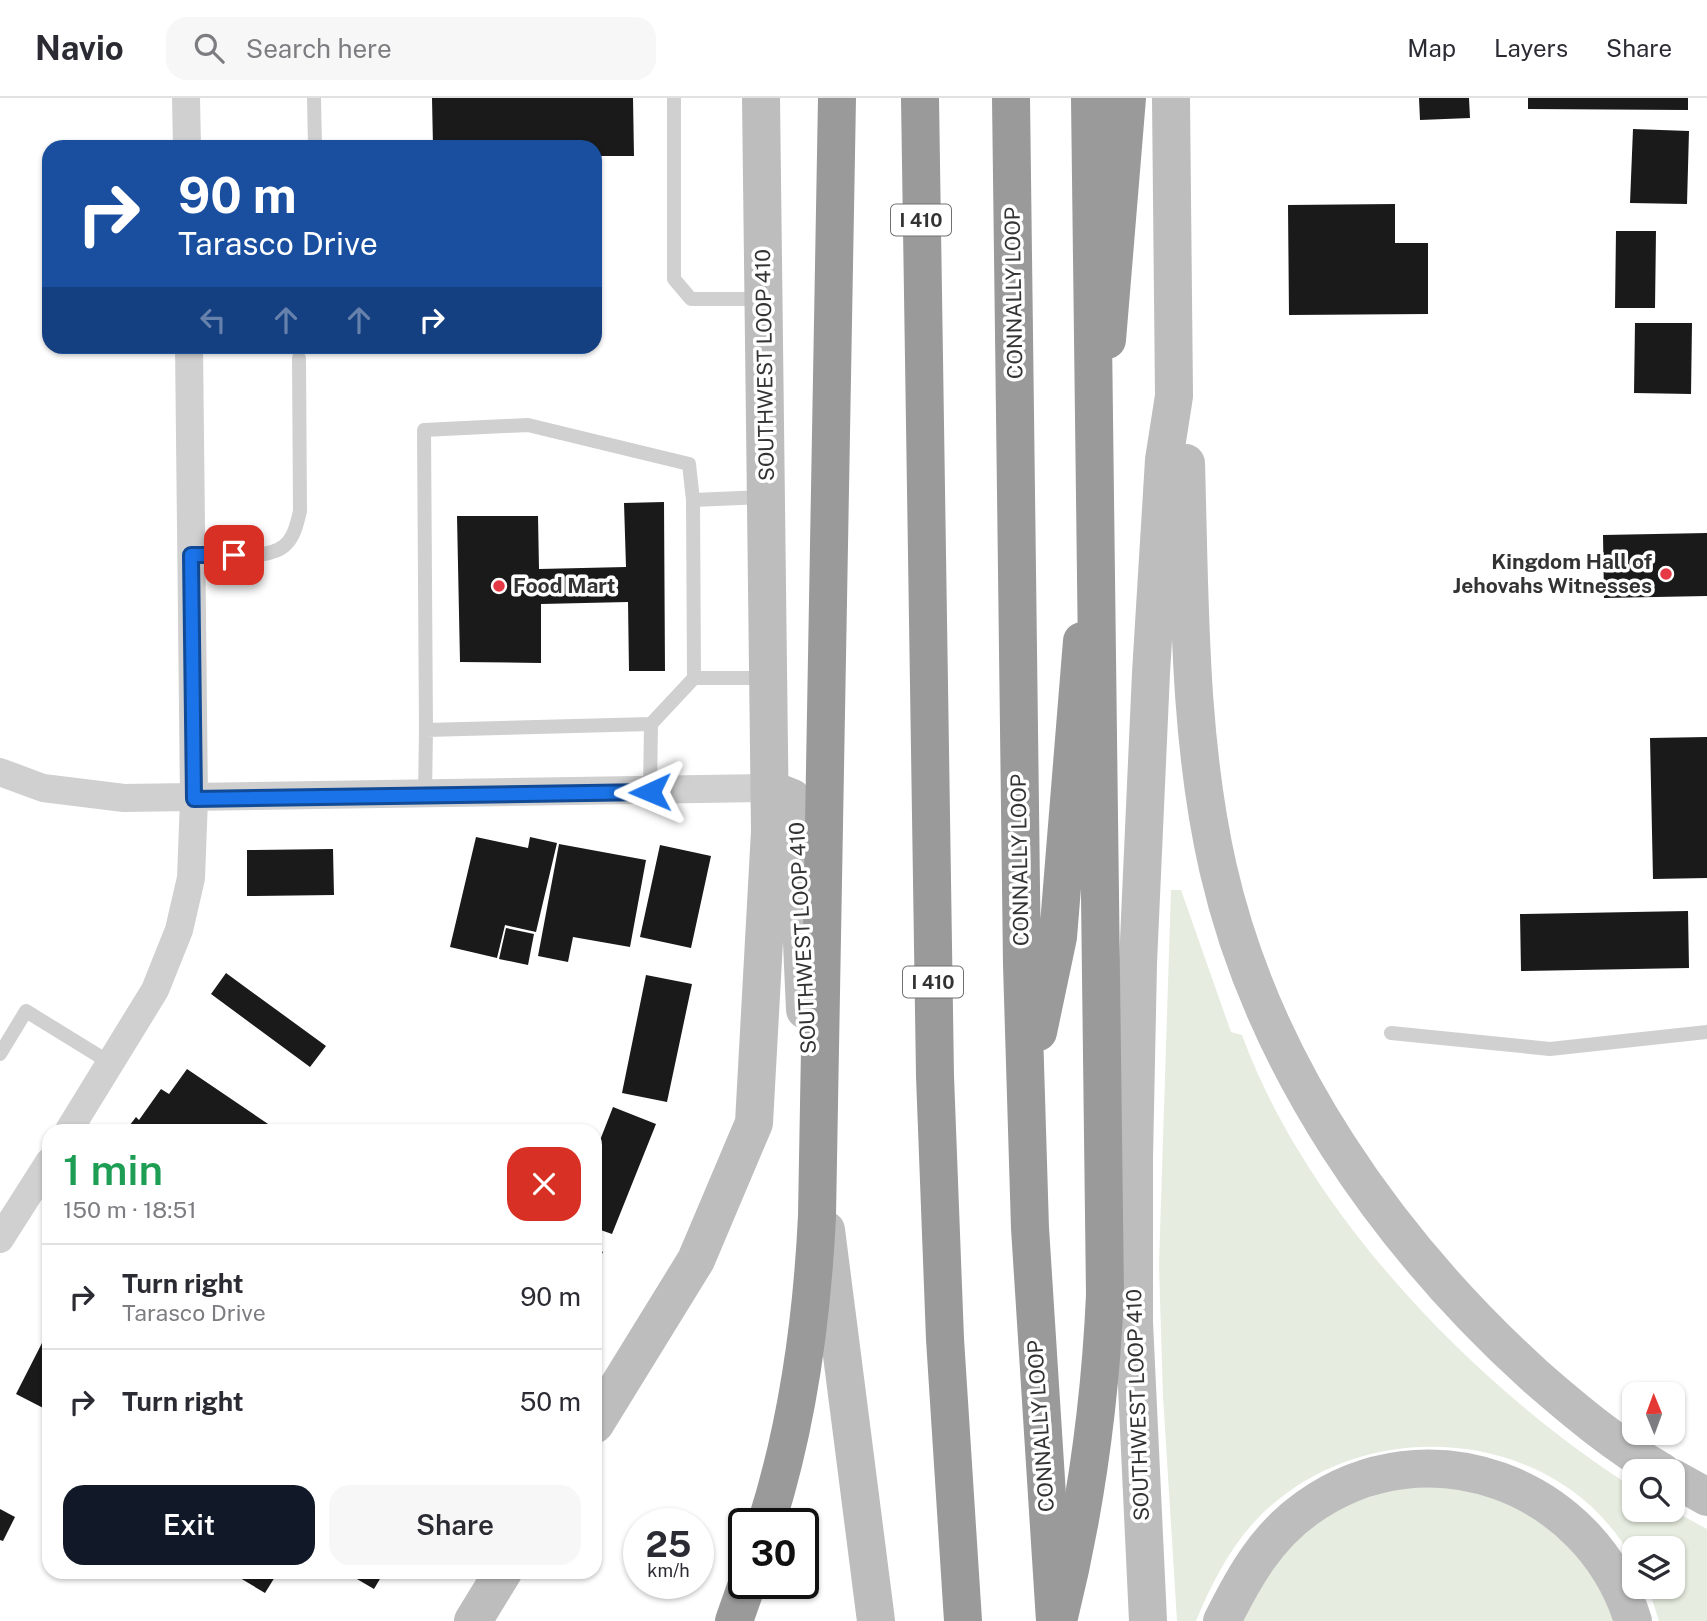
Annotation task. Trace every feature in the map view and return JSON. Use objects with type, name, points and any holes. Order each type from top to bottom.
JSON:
[{"type":"highway","points":[[770,1508],[793,1423],[805,1360],[817,1216],[837,98]]},
{"type":"highway","name":"I 410","points":[[920,98],[936,1129],[947,1378],[963,1621]]},
{"type":"highway","name":"CONNALLY LOOP","points":[[1012,98],[1025,1094],[1040,1422],[1056,1621]]},
{"type":"highway","points":[[1056,1621],[1091,1458],[1102,1362],[1105,1295],[1090,98]]},
{"type":"highway","points":[[1025,1094],[1058,937],[1127,98]]},
{"type":"highway","points":[[734,1621],[742,1599]]},
{"type":"main road","name":"SOUTHWEST LOOP 410","points":[[761,98],[771,789],[792,798],[796,808],[812,1103],[834,1301],[876,1621]]},
{"type":"main road","name":"SOUTHWEST LOOP 410","points":[[1149,1621],[1134,1322],[1135,1084],[1152,661],[1164,460],[1174,396],[1171,98]]},
{"type":"main road","points":[[1174,396],[1186,459],[1195,692],[1207,806],[1231,917],[1277,1035],[1303,1086],[1357,1174],[1439,1279],[1483,1326],[1559,1397],[1639,1459]]},
{"type":"main road","points":[[602,1413],[695,1260],[754,1123],[769,873],[771,789]]},
{"type":"main road","points":[[1222,1621],[1257,1558],[1296,1516],[1345,1486],[1386,1473],[1424,1468],[1489,1477],[1523,1490],[1553,1507],[1587,1537],[1604,1558],[1623,1592],[1633,1621]]},
{"type":"main road","points":[[1685,1485],[1707,1497]]},
{"type":"main road","points":[[473,1621],[499,1579]]},
{"type":"street","points":[[186,98],[187,140]]},
{"type":"street","points":[[73,1124],[155,990],[179,930],[191,878],[194,799],[189,354]]},
{"type":"street","points":[[0,772],[43,788],[77,793],[194,799],[771,789]]},
{"type":"street","points":[[1,1234],[42,1172]]},
{"type":"lane","points":[[314,98],[316,140]]},
{"type":"lane","points":[[674,98],[674,279],[691,299],[764,299]]},
{"type":"lane","points":[[191,555],[255,556],[283,548],[294,532],[300,512],[299,358]]},
{"type":"lane","points":[[425,796],[425,429],[528,425],[690,464],[693,500],[694,678],[651,724],[650,792]]},
{"type":"lane","points":[[693,500],[766,497]]},
{"type":"lane","points":[[694,678],[768,678]]},
{"type":"lane","points":[[426,730],[651,724]]},
{"type":"lane","points":[[0,1054],[26,1011],[112,1064]]},
{"type":"lane","points":[[1391,1033],[1550,1049],[1707,1032]]},
{"type":"shaded area","points":[[1171,890],[1181,890],[1231,1032],[1242,1035],[1271,1101],[1308,1167],[1353,1230],[1403,1291],[1458,1348],[1515,1400],[1574,1447],[1622,1480],[1622,1522],[1685,1522],[1685,1517],[1707,1529],[1707,1621],[1659,1621],[1652,1599],[1685,1599],[1685,1536],[1622,1536],[1622,1545],[1604,1519],[1565,1486],[1520,1463],[1472,1450],[1421,1447],[1370,1454],[1322,1471],[1279,1499],[1240,1539],[1211,1587],[1196,1621],[1177,1621],[1163,1396],[1159,1265]]},
{"type":"shaded area","points":[[1401,1487],[1460,1487],[1525,1509],[1583,1558],[1617,1621],[1241,1621],[1287,1546],[1340,1507]]},
{"type":"building","points":[[432,98],[633,98],[634,156],[602,156],[602,140],[433,140]]},
{"type":"building","points":[[1419,98],[1469,98],[1470,118],[1420,120]]},
{"type":"building","points":[[1528,98],[1688,98],[1688,110],[1528,109]]},
{"type":"building","points":[[1633,129],[1689,131],[1687,204],[1630,203]]},
{"type":"building","points":[[1395,204],[1395,243],[1428,243],[1428,314],[1289,315],[1288,205]]},
{"type":"building","points":[[1616,231],[1656,231],[1655,308],[1615,308]]},
{"type":"building","points":[[1635,323],[1692,323],[1691,394],[1634,393]]},
{"type":"building","points":[[664,502],[665,671],[629,671],[628,602],[541,604],[541,663],[460,662],[457,516],[538,516],[539,569],[626,567],[624,503]]},
{"type":"building","points":[[1707,533],[1707,596],[1604,598],[1603,535]]},
{"type":"building","points":[[1707,737],[1707,878],[1653,879],[1650,738]]},
{"type":"building","points":[[476,837],[528,848],[530,837],[557,843],[536,932],[505,925],[497,958],[450,947]]},
{"type":"building","points":[[559,844],[646,860],[630,947],[573,937],[568,962],[538,956]]},
{"type":"building","points":[[660,845],[711,856],[691,948],[640,937]]},
{"type":"building","points":[[333,849],[334,895],[247,896],[247,850]]},
{"type":"building","points":[[1688,911],[1689,968],[1521,971],[1520,914]]},
{"type":"building","points":[[506,928],[534,934],[528,965],[499,959]]},
{"type":"building","points":[[226,973],[326,1046],[310,1067],[211,994]]},
{"type":"building","points":[[646,975],[692,984],[667,1102],[622,1093]]},
{"type":"building","points":[[187,1069],[268,1124],[131,1124],[136,1117],[139,1120],[161,1089],[169,1094]]},
{"type":"building","points":[[613,1107],[656,1124],[612,1234],[602,1230],[602,1135]]},
{"type":"building","points":[[42,1343],[42,1407],[16,1394]]},
{"type":"building","points":[[0,1509],[15,1517],[3,1541],[0,1540]]},
{"type":"building","points":[[242,1579],[274,1579],[265,1593]]},
{"type":"building","points":[[357,1579],[380,1579],[374,1589]]},
{"type":"place","name":"Kingdom Hall of Jehovahs Witnesses","points":[[1666,574]]},
{"type":"place","name":"Food Mart","points":[[499,586]]},
{"type":"route","points":[[234,555],[191,555],[194,799],[650,792]]}]
